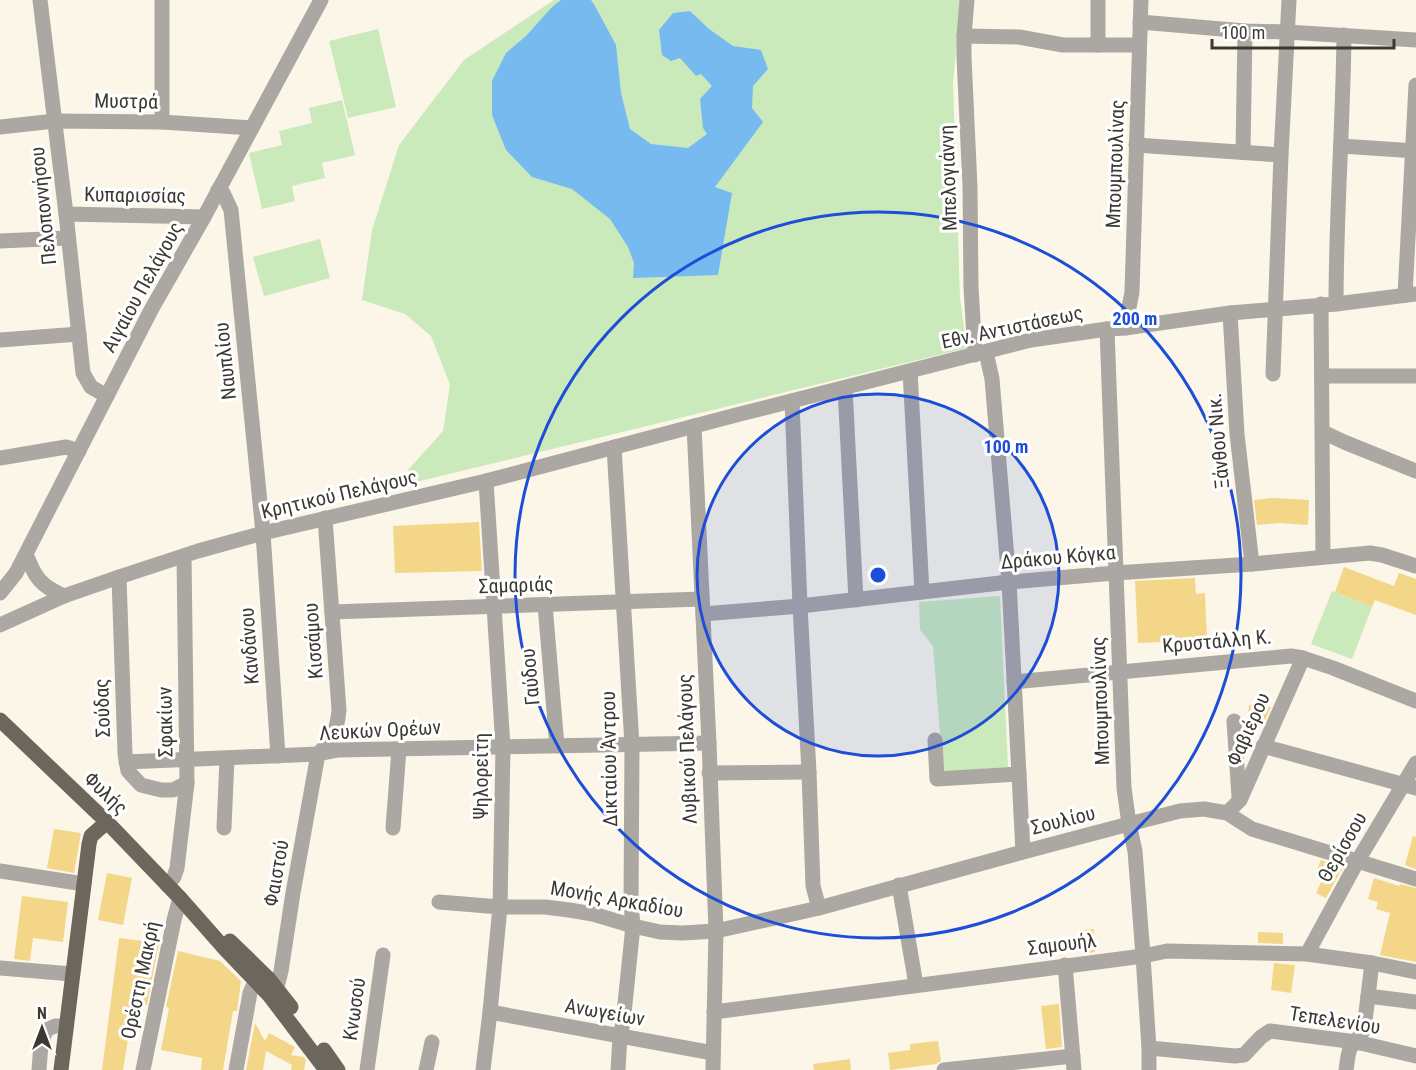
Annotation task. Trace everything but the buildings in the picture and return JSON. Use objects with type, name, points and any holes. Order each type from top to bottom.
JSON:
[{"type":"main road","name":"Φυλής","points":[[0,720],[107,822],[180,898],[233,943],[338,1070]]},
{"type":"main road","points":[[61,1070],[89,844],[91,836],[107,822]]},
{"type":"main road","name":"Φυλής","points":[[268,986],[326,1070]]},
{"type":"street","name":"Πελοποννήσου","points":[[40,0],[83,374],[91,387],[107,396]]},
{"type":"street","points":[[162,0],[162,122]]},
{"type":"street","name":"Αιγαίου Πελάγους","points":[[0,593],[16,573],[151,310],[321,0]]},
{"type":"street","name":"Μπελογιάννη","points":[[967,0],[964,36],[980,353],[992,380],[1009,582],[1023,852]]},
{"type":"street","points":[[1098,0],[1098,45]]},
{"type":"street","name":"Μπουμπουλίνας","points":[[1125,328],[1132,292],[1141,0]]},
{"type":"street","points":[[1273,374],[1289,0]]},
{"type":"street","points":[[1140,22],[1245,31],[1416,40]]},
{"type":"street","points":[[1243,152],[1245,31]]},
{"type":"street","points":[[1323,557],[1322,376],[1328,304],[1336,263],[1344,35]]},
{"type":"street","points":[[964,36],[1019,37],[1063,45],[1139,45]]},
{"type":"street","points":[[1411,295],[1416,85]]},
{"type":"street","name":"Μυστρά","points":[[0,127],[55,121],[162,122],[252,128]]},
{"type":"street","points":[[1136,145],[1281,155]]},
{"type":"street","points":[[1341,146],[1414,150]]},
{"type":"street","name":"Ναυπλίου","points":[[218,190],[223,193],[231,210],[263,533]]},
{"type":"street","name":"Κυπαρισσίας","points":[[66,214],[204,217]]},
{"type":"street","points":[[0,241],[68,238]]},
{"type":"street","name":"Εθν. Αντιστάσεως","points":[[694,426],[1053,336],[1411,295]]},
{"type":"street","name":"Ξάνθου Νικ.","points":[[1230,314],[1237,434],[1252,564]]},
{"type":"street","name":"Μπουμπουλίνας","points":[[1107,329],[1124,788],[1135,851],[1149,1070]]},
{"type":"street","points":[[0,340],[79,334]]},
{"type":"street","points":[[910,371],[922,592]]},
{"type":"street","points":[[1322,376],[1416,376]]},
{"type":"street","points":[[845,388],[856,600]]},
{"type":"street","points":[[792,401],[813,886],[819,908]]},
{"type":"street","name":"Κρητικού Πελάγους","points":[[0,625],[64,597],[119,577],[263,533],[486,481],[694,426]]},
{"type":"street","name":"Λυβικού Πελάγους","points":[[694,426],[716,931],[713,1070]]},
{"type":"street","points":[[1323,432],[1416,471]]},
{"type":"street","points":[[0,458],[66,447],[79,451]]},
{"type":"street","name":"Δικταίου Άντρου","points":[[614,447],[632,746],[631,904],[633,926],[618,1070]]},
{"type":"street","name":"Ψηλορείτη","points":[[483,1070],[500,908],[503,747],[486,481]]},
{"type":"street","name":"Κισσάμου","points":[[318,754],[329,743],[338,726],[339,710],[326,518]]},
{"type":"street","name":"Κανδάνου","points":[[263,533],[278,756]]},
{"type":"street","name":"Δράκου Κόγκα","points":[[702,607],[800,606],[1009,582],[1370,553],[1416,566]]},
{"type":"street","points":[[26,554],[40,582],[49,590],[64,597]]},
{"type":"street","name":"Σφακίων","points":[[167,885],[174,877],[177,868],[187,783],[184,556]]},
{"type":"street","name":"Σούδας","points":[[119,577],[126,762],[129,771],[141,785],[161,790],[173,789],[187,783]]},
{"type":"street","name":"Σαμαριάς","points":[[332,612],[624,602],[702,607]]},
{"type":"street","name":"Γαύδου","points":[[545,605],[556,746]]},
{"type":"street","name":"Κρυστάλλη Κ.","points":[[1014,682],[1291,656],[1333,668],[1416,701]]},
{"type":"street","name":"Φαβιέρου","points":[[1227,813],[1240,800],[1303,658]]},
{"type":"street","points":[[1234,721],[1240,800]]},
{"type":"street","points":[[935,740],[937,779],[1019,774]]},
{"type":"street","name":"Λευκών Ορέων","points":[[126,762],[318,754],[338,750],[709,743]]},
{"type":"street","points":[[1263,746],[1410,786]]},
{"type":"street","points":[[393,828],[399,749]]},
{"type":"street","name":"Φαιστού","points":[[236,1070],[252,988],[268,986],[281,971],[318,754]]},
{"type":"street","points":[[224,828],[226,758]]},
{"type":"street","name":"Θερίσσου","points":[[1307,954],[1357,862],[1410,786],[1416,763]]},
{"type":"street","points":[[709,773],[809,772]]},
{"type":"street","name":"Σουλίου","points":[[716,931],[819,908],[1129,824],[1204,809],[1227,813],[1252,829],[1416,879]]},
{"type":"street","points":[[0,871],[84,884]]},
{"type":"street","points":[[899,885],[916,985]]},
{"type":"street","name":"Ορέστη Μακρή","points":[[143,1070],[180,898]]},
{"type":"street","name":"Μονής Αρκαδίου","points":[[439,902],[500,908],[569,910],[660,932],[716,931]]},
{"type":"street","name":"Σαμουήλ","points":[[714,1012],[1167,951],[1307,954],[1416,972]]},
{"type":"street","name":"Κνωσού","points":[[367,1070],[383,955]]},
{"type":"street","points":[[1346,1070],[1350,1048],[1364,1029],[1372,963]]},
{"type":"street","points":[[944,1070],[1074,1063],[1065,965]]},
{"type":"street","points":[[0,968],[72,974]]},
{"type":"street","points":[[1368,996],[1416,1002]]},
{"type":"street","name":"Ανωγείων","points":[[490,1012],[713,1053]]},
{"type":"street","points":[[39,1070],[41,1044],[46,1030],[55,1026],[66,1026]]},
{"type":"street","name":"Τεπελενίου","points":[[1149,1048],[1244,1055],[1270,1031],[1356,1042],[1416,1056]]},
{"type":"street","points":[[426,1070],[432,1042]]},
{"type":"green space","points":[[554,0],[961,0],[953,82],[960,298],[967,348],[412,483],[408,470],[443,431],[450,385],[431,336],[405,314],[362,300],[372,230],[399,145],[464,60]]},
{"type":"green space","points":[[378,29],[396,107],[348,118],[329,41]]},
{"type":"green space","points":[[342,100],[355,155],[322,163],[325,178],[292,186],[295,201],[262,209],[249,153],[282,145],[279,131],[312,123],[309,108]]},
{"type":"green space","points":[[320,239],[330,278],[264,296],[253,257]]},
{"type":"green space","points":[[1332,591],[1372,607],[1352,659],[1311,644]]},
{"type":"green space","points":[[1000,596],[1008,767],[943,772],[933,646],[920,630],[919,602]]},
{"type":"water","points":[[561,0],[591,0],[595,6],[616,45],[621,93],[630,129],[651,144],[688,148],[707,134],[703,128],[700,99],[712,86],[701,74],[696,76],[680,58],[671,61],[662,55],[659,30],[673,13],[690,11],[709,29],[733,46],[761,50],[768,69],[753,86],[752,108],[763,122],[715,187],[732,193],[718,275],[633,278],[634,263],[628,247],[610,219],[572,189],[532,177],[506,150],[492,115],[492,81],[506,53]]}]
